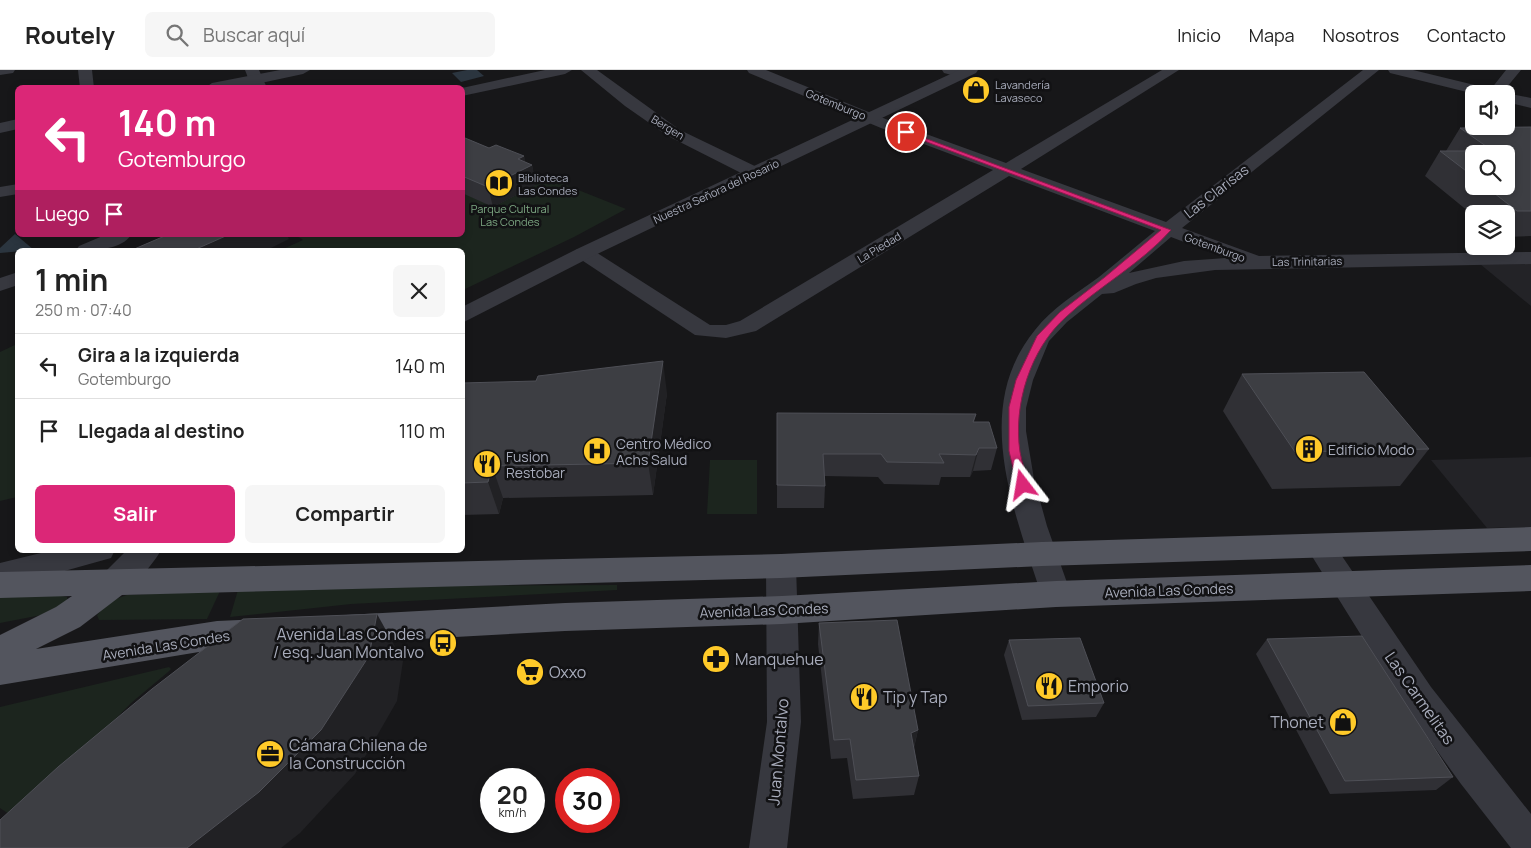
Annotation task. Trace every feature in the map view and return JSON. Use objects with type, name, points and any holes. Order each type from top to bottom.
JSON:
[{"type":"main road","points":[[0,586],[781,566],[1042,554],[1531,539]]},
{"type":"main road","name":"Avenida Las Condes","points":[[0,670],[217,635],[565,617],[782,610],[1056,594],[1531,578]]},
{"type":"main road","points":[[0,651],[68,617],[113,584]]},
{"type":"street","points":[[0,71],[8,70]]},
{"type":"street","points":[[85,70],[87,85]]},
{"type":"street","points":[[227,85],[303,70]]},
{"type":"street","points":[[465,91],[565,70]]},
{"type":"street","name":"Bergen","points":[[588,70],[630,103],[674,133],[755,173]]},
{"type":"street","name":"Gotemburgo","points":[[754,70],[1006,170],[1256,262]]},
{"type":"street","name":"La Piedad","points":[[584,253],[703,330],[717,333],[731,332],[748,326],[1172,70]]},
{"type":"street","name":"Las Clarisas","points":[[1056,594],[1042,554],[1014,451],[1014,407],[1021,380],[1042,336],[1063,314],[1109,279],[1167,230],[1372,70]]},
{"type":"street","points":[[1395,70],[1465,87]]},
{"type":"street","points":[[1502,85],[1514,70]]},
{"type":"street","name":"Nuestra Señora del Rosario","points":[[465,314],[584,253],[871,118],[961,71]]},
{"type":"street","points":[[1515,99],[1531,102]]},
{"type":"street","points":[[0,128],[15,125]]},
{"type":"street","points":[[0,192],[15,190]]},
{"type":"street","points":[[91,248],[116,237]]},
{"type":"street","name":"Las Trinitarias","points":[[1063,314],[1115,284],[1146,275],[1204,266],[1256,262],[1531,258]]},
{"type":"street","points":[[0,285],[15,279]]},
{"type":"street","name":"Las Carmelitas","points":[[1319,545],[1394,662],[1463,758],[1531,843]]},
{"type":"street","points":[[0,576],[88,553]]},
{"type":"street","points":[[113,584],[143,553]]},
{"type":"street","name":"Juan Montalvo","points":[[768,848],[784,722],[781,566]]},
{"type":"shaded area","points":[[477,70],[484,76],[461,82],[452,73]]},
{"type":"shaded area","points":[[15,234],[15,237],[19,237],[32,248],[15,248],[15,252],[0,253],[0,248]]},
{"type":"shaded area","points":[[1531,263],[1531,306],[1480,264]]},
{"type":"shaded area","points":[[1531,457],[1531,527],[1487,528],[1431,460]]},
{"type":"green space","name":"Parque Cultural Las Condes","points":[[465,145],[626,209],[574,237],[465,289],[465,248],[285,248],[303,240],[298,237],[465,237]]},
{"type":"green space","points":[[15,345],[15,497],[0,501],[0,352]]},
{"type":"green space","points":[[710,460],[757,460],[757,514],[707,514]]},
{"type":"green space","points":[[617,585],[617,590],[351,604],[230,617],[238,590],[374,586]]},
{"type":"green space","points":[[220,591],[207,619],[99,620],[97,615],[110,601],[127,595]]},
{"type":"green space","points":[[56,595],[67,597],[68,606],[57,612],[0,623],[0,596]]},
{"type":"green space","points":[[169,667],[171,669],[131,703],[18,820],[0,808],[0,707]]},
{"type":"building","points":[[1515,127],[1531,127],[1531,211],[1517,211],[1515,205],[1509,205],[1497,195],[1515,195],[1515,145],[1484,145],[1470,135],[1515,135]]},
{"type":"building","points":[[465,138],[489,148],[496,145],[524,156],[518,159],[532,165],[488,187],[465,177]]},
{"type":"building","points":[[1440,151],[1465,151],[1465,170]]},
{"type":"building","points":[[162,237],[223,237],[199,248],[137,248]]},
{"type":"building","points":[[663,361],[648,463],[492,466],[488,482],[465,483],[465,383],[536,381],[538,376]]},
{"type":"building","points":[[1364,372],[1429,449],[1295,452],[1242,374]]},
{"type":"building","points":[[777,413],[976,414],[973,422],[989,422],[997,448],[979,448],[976,455],[939,454],[944,463],[887,462],[881,454],[823,454],[825,486],[777,485]]},
{"type":"building","points":[[377,614],[369,656],[321,730],[259,792],[187,848],[0,848],[0,820],[58,767],[152,689],[243,619]]},
{"type":"building","name":"Tip y Tap","points":[[897,620],[918,730],[911,733],[919,776],[856,780],[850,739],[834,740],[819,623]]},
{"type":"building","name":"Thonet","points":[[1362,636],[1453,777],[1345,781],[1267,639]]},
{"type":"building","name":"Emporio","points":[[1080,638],[1104,703],[1028,706],[1009,640]]},
{"type":"place","name":"Lavandería Lavaseco","points":[[976,90]]},
{"type":"place","name":"Biblioteca Las Condes","points":[[499,183]]},
{"type":"place","name":"Edificio Modo","points":[[1309,449]]},
{"type":"place","name":"Centro Médico Achs Salud","points":[[597,451]]},
{"type":"place","name":"Fusion Restobar","points":[[487,464]]},
{"type":"place","name":"Avenida Las Condes / esq. Juan Montalvo","points":[[443,643]]},
{"type":"place","name":"Manquehue","points":[[716,659]]},
{"type":"place","name":"Oxxo","points":[[530,672]]},
{"type":"place","name":"Emporio","points":[[1049,686]]},
{"type":"place","name":"Tip y Tap","points":[[864,697]]},
{"type":"place","name":"Thonet","points":[[1343,722]]},
{"type":"place","name":"Cámara Chilena de la Construcción","points":[[270,754]]},
{"type":"route","points":[[906,132],[1167,230],[1109,279],[1063,314],[1042,336],[1021,380],[1014,407],[1014,451],[1023,485]]}]
